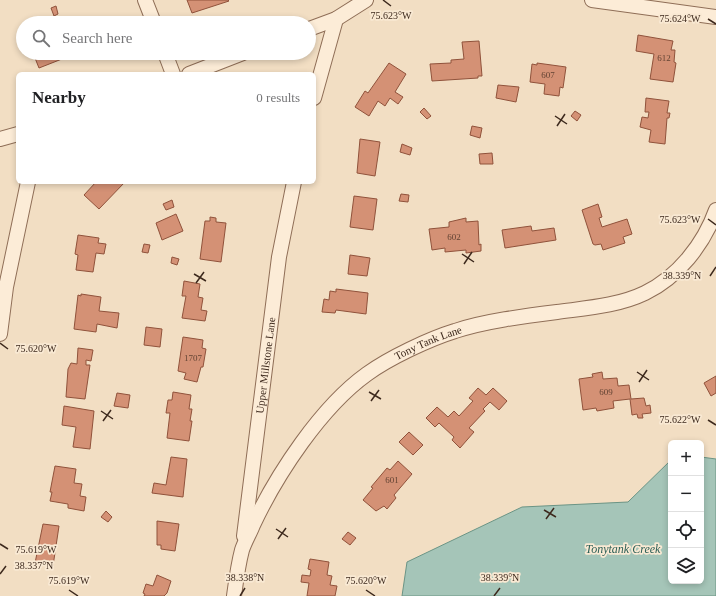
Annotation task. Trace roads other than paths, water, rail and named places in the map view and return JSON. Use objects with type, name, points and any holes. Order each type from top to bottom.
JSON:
[{"type":"street","points":[[145,0],[151,16]]},
{"type":"street","points":[[316,26],[336,19],[366,0]]},
{"type":"street","points":[[592,0],[716,16]]},
{"type":"street","points":[[316,91],[336,19]]},
{"type":"street","points":[[168,60],[172,72]]},
{"type":"street","points":[[195,72],[225,60]]},
{"type":"street","points":[[0,139],[16,135]]},
{"type":"street","points":[[0,334],[6,287],[28,184]]},
{"type":"street","name":"Upper Millstone Lane","points":[[242,549],[279,257],[294,184]]},
{"type":"street","name":"Tony Tank Lane","points":[[234,596],[242,549],[277,479],[325,415],[348,390],[368,373],[411,350],[455,331],[531,315],[587,308],[623,301],[646,292],[675,272],[694,250],[716,210]]},
{"type":"water","name":"Tonytank Creek","points":[[704,457],[716,459],[716,596],[402,596],[407,562],[522,507],[628,502],[668,463],[668,584],[704,584]]}]
